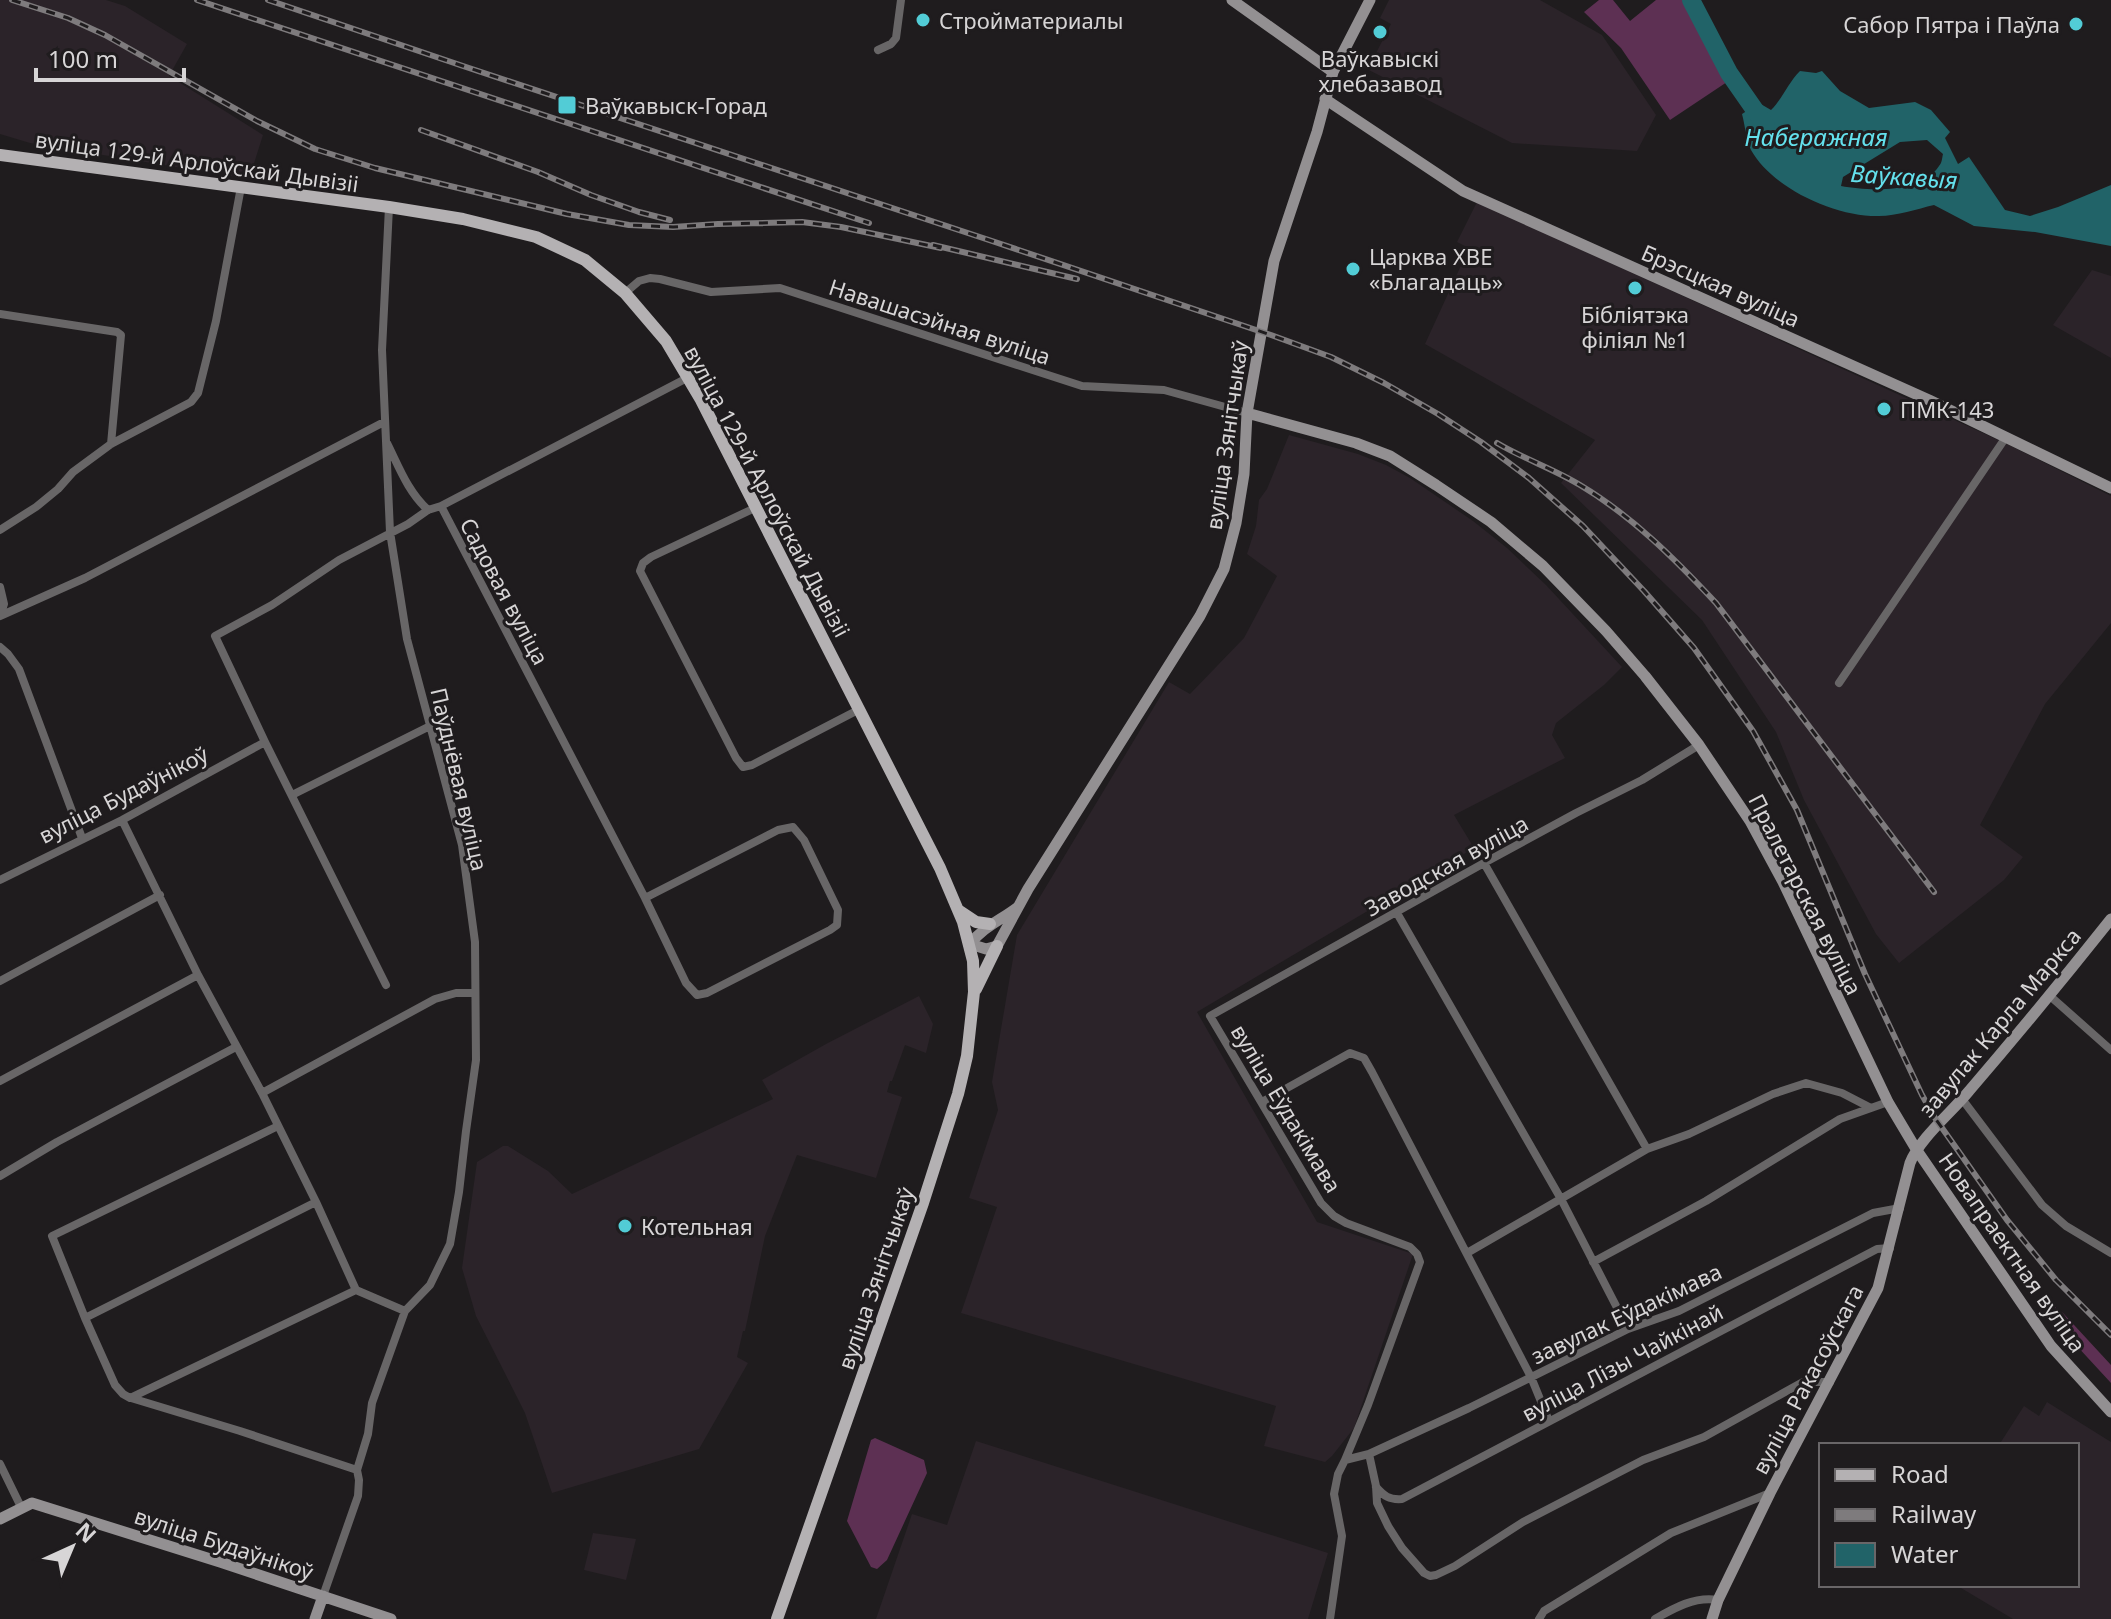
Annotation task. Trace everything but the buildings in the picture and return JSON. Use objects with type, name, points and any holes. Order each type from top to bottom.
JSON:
[{"type":"main road","name":"вуліца 129-й Арлоўскай Дывізіі","points":[[0,155],[463,219],[536,237],[585,260],[625,293],[666,341],[689,377],[860,709],[958,910]]},
{"type":"main road","points":[[958,910],[976,922],[990,924]]},
{"type":"main road","name":"вуліца Зянітчыкаў","points":[[777,1619],[923,1203],[958,1094],[971,1040],[974,992],[970,944],[958,910]]},
{"type":"main road","points":[[974,992],[997,946]]},
{"type":"street","points":[[878,50],[896,38],[901,0]]},
{"type":"street","points":[[1232,0],[1333,72]]},
{"type":"street","name":"вуліца Зянітчыкаў","points":[[997,946],[1018,907],[1200,616],[1224,569],[1244,474],[1247,413],[1274,261],[1313,145],[1333,72],[1370,0]]},
{"type":"street","name":"Брэсцкая вуліца","points":[[1325,99],[1463,191],[2006,437],[2111,488]]},
{"type":"street","points":[[0,530],[36,507],[73,472],[111,444],[191,402],[198,393],[216,321],[241,187]]},
{"type":"street","name":"Паўднёвая вуліца","points":[[389,207],[382,350],[390,532],[407,639],[462,845],[475,942],[476,1060],[450,1244],[430,1285],[405,1311]]},
{"type":"street","name":"Навашасэйная вуліца","points":[[625,293],[639,281],[650,278],[711,292],[780,288],[1082,386],[1164,390],[1247,413]]},
{"type":"street","points":[[0,314],[121,335],[111,444]]},
{"type":"street","name":"Садовая вуліца","points":[[645,898],[778,830],[793,827],[804,840],[838,910],[837,925],[707,993],[697,995],[686,983],[441,506],[689,377]]},
{"type":"street","name":"Пралетарская вуліца","points":[[1247,413],[1356,443],[1390,456],[1491,522],[1543,566],[1606,631],[1699,745],[1750,821],[1783,882],[1888,1102],[1916,1149]]},
{"type":"street","points":[[0,616],[85,578],[384,422]]},
{"type":"street","points":[[1839,683],[2006,437]]},
{"type":"street","points":[[385,439],[409,487],[428,510]]},
{"type":"street","points":[[386,985],[215,636],[272,605],[339,560],[408,524],[428,510],[441,506]]},
{"type":"street","points":[[755,508],[651,557],[643,563],[640,571],[736,758],[743,767],[752,765],[860,709]]},
{"type":"street","points":[[0,587],[4,604],[0,616]]},
{"type":"street","points":[[0,647],[19,669],[82,838]]},
{"type":"street","points":[[292,795],[430,726]]},
{"type":"street","name":"вуліца Будаўнікоў","points":[[0,880],[122,820],[265,742]]},
{"type":"street","name":"Заводская вуліца","points":[[1210,1016],[1484,863],[1642,780],[1699,745]]},
{"type":"street","points":[[122,820],[198,975],[262,1093],[356,1290],[405,1311],[372,1403],[368,1434],[357,1470],[358,1496],[315,1619]]},
{"type":"street","points":[[1484,863],[1647,1149]]},
{"type":"street","points":[[0,981],[160,895]]},
{"type":"street","points":[[997,946],[986,949],[970,944],[978,933],[1018,907]]},
{"type":"street","points":[[1397,913],[1561,1199],[1628,1329]]},
{"type":"street","name":"завулак Карла Маркса","points":[[1916,1149],[2050,996],[2111,919]]},
{"type":"street","points":[[0,1081],[198,975]]},
{"type":"street","points":[[262,1093],[435,999],[456,993],[474,993]]},
{"type":"street","points":[[2050,996],[2111,1050]]},
{"type":"street","name":"вуліца Еўдакімава","points":[[1210,1016],[1321,1203],[1346,1223],[1410,1247],[1420,1262],[1395,1336],[1345,1460]]},
{"type":"street","points":[[0,1176],[57,1142],[236,1047]]},
{"type":"street","points":[[1262,1102],[1350,1053],[1364,1058],[1531,1377],[1549,1421]]},
{"type":"street","points":[[1467,1253],[1647,1149],[1689,1134],[1773,1094],[1806,1083],[1842,1093],[1871,1108]]},
{"type":"street","points":[[1962,1099],[2042,1205],[2066,1226],[2111,1253]]},
{"type":"street","points":[[1593,1262],[1706,1201],[1840,1119],[1888,1102]]},
{"type":"street","points":[[278,1126],[52,1236],[115,1385],[123,1394],[357,1470]]},
{"type":"street","name":"вуліца Ракасоўскага","points":[[1712,1619],[1718,1600],[1770,1493],[1878,1288],[1916,1149]]},
{"type":"street","name":"Новапраектная вуліца","points":[[1916,1149],[2051,1346],[2111,1412]]},
{"type":"street","points":[[85,1318],[316,1202]]},
{"type":"street","name":"завулак Еўдакімава","points":[[1369,1454],[1628,1329],[1679,1311],[1873,1213],[1900,1208]]},
{"type":"street","name":"вуліца Лізы Чайкінай","points":[[1376,1486],[1385,1497],[1402,1499],[1877,1249],[1890,1248]]},
{"type":"street","points":[[130,1398],[356,1290]]},
{"type":"street","points":[[1330,1619],[1342,1536],[1334,1494],[1345,1460],[1369,1454],[1377,1503],[1388,1526],[1402,1548],[1430,1576],[1455,1566],[1523,1522],[1643,1460],[1704,1437],[1803,1382],[1830,1382]]},
{"type":"street","points":[[0,1464],[21,1507],[0,1519]]},
{"type":"street","points":[[1539,1619],[1544,1611],[1671,1533],[1770,1493]]},
{"type":"street","name":"вуліца Будаўнікоў","points":[[21,1507],[32,1503],[50,1508],[391,1619]]},
{"type":"street","points":[[1655,1619],[1675,1607],[1706,1598],[1718,1600]]},
{"type":"shaded area","points":[[0,0],[106,0],[125,6],[187,44],[169,76],[263,135],[249,179],[30,143],[0,134]]},
{"type":"shaded area","name":"Ваўкавыскі хлебазавод","points":[[1389,0],[1540,0],[1602,35],[1656,115],[1637,151],[1512,143],[1361,66],[1364,60],[1375,66],[1379,59],[1375,55],[1391,24],[1380,18]]},
{"type":"shaded area","points":[[1599,0],[1613,0],[1630,21],[1656,0],[1685,0],[1730,80],[1670,120],[1621,48],[1584,12]]},
{"type":"shaded area","points":[[1477,202],[2007,444],[2111,496],[2111,623],[2045,704],[1980,825],[2023,857],[2004,880],[1899,963],[1876,934],[1804,800],[1776,732],[1702,620],[1561,483],[1595,440],[1425,344],[1469,248],[1457,242]]},
{"type":"shaded area","points":[[2092,270],[2111,276],[2111,358],[2053,325]]},
{"type":"shaded area","points":[[1289,435],[1386,465],[1473,521],[1546,585],[1622,667],[1556,723],[1552,735],[1565,758],[1454,815],[1474,848],[1197,1012],[1317,1222],[1413,1254],[1354,1428],[1325,1462],[1264,1446],[1276,1406],[961,1313],[997,1207],[969,1198],[998,1110],[992,1082],[1017,935],[1169,682],[1190,694],[1244,638],[1277,576],[1247,554],[1256,526],[1259,500],[1267,489]]},
{"type":"shaded area","points":[[919,996],[933,1024],[926,1053],[905,1045],[890,1081],[887,1092],[902,1097],[876,1178],[797,1155],[765,1236],[737,1357],[748,1363],[699,1449],[552,1493],[525,1413],[476,1316],[462,1268],[477,1162],[508,1146],[548,1171],[572,1194],[773,1099],[762,1080]]},
{"type":"shaded area","points":[[2052,1305],[2111,1365],[2111,1383],[2052,1319],[2047,1310]]},
{"type":"shaded area","points":[[2047,1402],[2111,1442],[2111,1619],[2013,1619],[1959,1587],[2079,1587],[2079,1443],[2000,1443],[2024,1406],[2039,1416]]},
{"type":"shaded area","points":[[875,1438],[924,1460],[927,1473],[887,1560],[877,1569],[871,1567],[847,1521],[871,1440]]},
{"type":"shaded area","points":[[976,1441],[1328,1553],[1308,1619],[876,1619],[912,1514],[947,1525]]},
{"type":"shaded area","points":[[593,1533],[636,1539],[626,1580],[584,1570]]},
{"type":"water","name":"Наберажная","points":[[1800,71],[1822,71],[1840,91],[1869,108],[1915,102],[1931,110],[1950,132],[1945,138],[1958,164],[1969,157],[2005,210],[2030,216],[2111,185],[2111,246],[2035,232],[1974,226],[1934,205],[1879,216],[1844,212],[1807,198],[1774,177],[1761,164],[1749,146],[1742,114],[1759,103],[1771,110]],"holes":[[[1927,140],[1943,154],[1940,165],[1920,182],[1880,189],[1841,186],[1843,177],[1900,142]]]},
{"type":"waterway","name":"Ваўкавыя","points":[[1691,0],[1729,73],[1766,126]]},
{"type":"railway","points":[[12,0],[68,18],[105,35],[257,121],[315,149],[375,168],[567,214],[629,225],[673,227],[802,222],[941,248]]},
{"type":"railway","points":[[197,0],[869,223]]},
{"type":"railway","points":[[268,0],[1271,335],[1331,357],[1384,383],[1481,442],[1529,478],[1583,526],[1694,648],[1753,731],[1797,810],[1865,974],[1935,1118],[2007,1220],[2056,1280],[2111,1335]]},
{"type":"railway","points":[[421,130],[538,172],[591,195],[670,220]]},
{"type":"railway","points":[[933,245],[1077,279]]},
{"type":"railway","points":[[1497,443],[1599,497],[1635,524],[1685,570],[1716,603],[1934,892]]},
{"type":"place","name":"Стройматериалы","points":[[923,20]]},
{"type":"place","name":"Сабор Пятра і Паўла","points":[[2076,24]]},
{"type":"place","name":"Ваўкавыскі хлебазавод","points":[[1380,32]]},
{"type":"place","name":"Ваўкавыск-Горад","points":[[567,105]]},
{"type":"place","name":"Царква ХВЕ «Благадаць»","points":[[1353,269]]},
{"type":"place","name":"Бібліятэка філіял №1","points":[[1635,288]]},
{"type":"place","name":"ПМК-143","points":[[1884,409]]},
{"type":"place","name":"Котельная","points":[[625,1226]]}]
